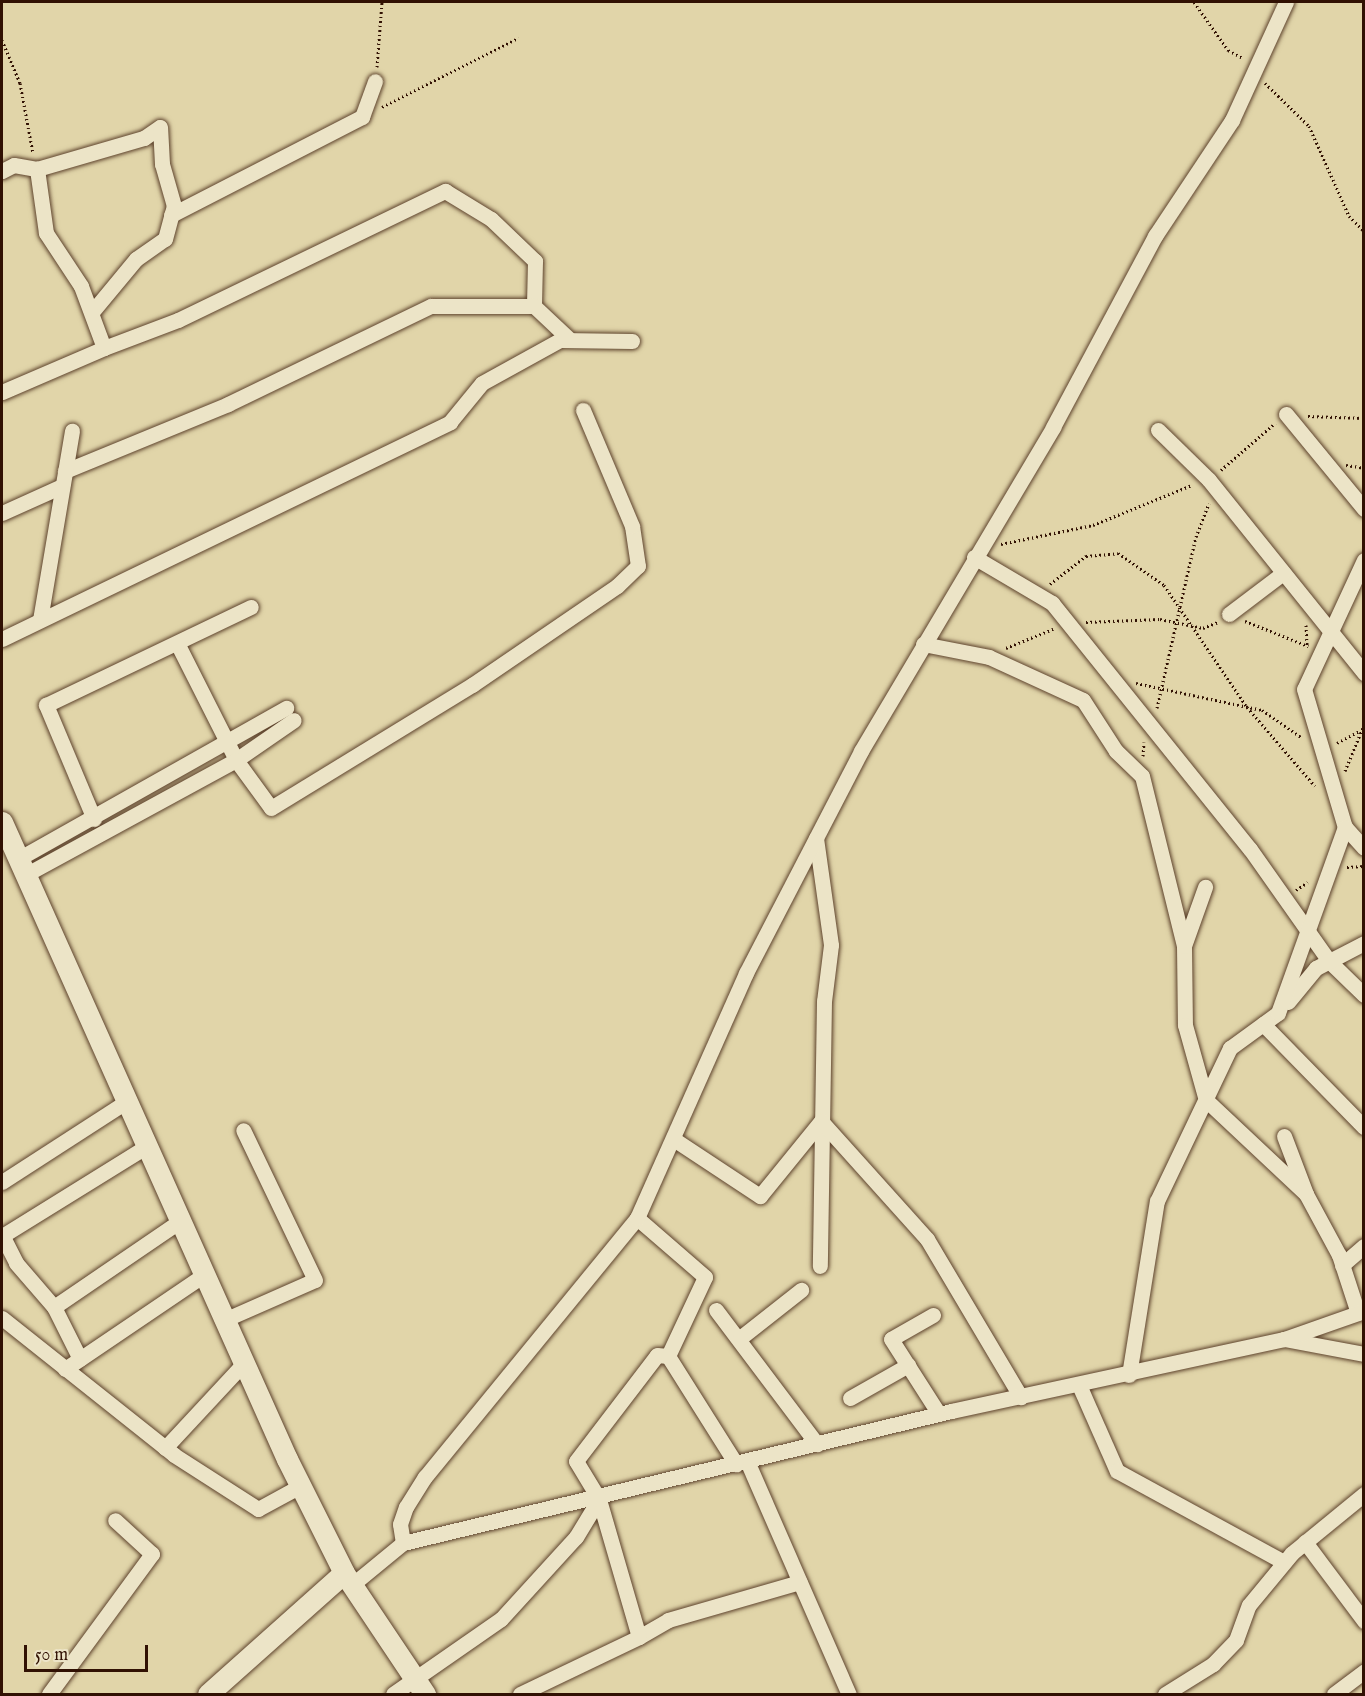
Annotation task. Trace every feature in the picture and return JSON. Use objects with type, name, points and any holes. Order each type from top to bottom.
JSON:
[{"type":"main road","points":[[2,822],[224,1320],[302,1485],[348,1579],[421,1688]]},
{"type":"main road","points":[[208,1695],[348,1579]]},
{"type":"street","points":[[403,1543],[400,1524],[406,1507],[425,1477],[637,1218],[675,1140],[746,973],[816,838],[923,644],[1053,427],[1155,236],[1232,120],[1252,68],[1286,2]]},
{"type":"street","points":[[171,215],[362,117],[375,81]]},
{"type":"street","points":[[2,171],[14,165],[36,169],[144,138],[160,127],[171,215],[165,239],[136,259],[92,312]]},
{"type":"street","points":[[36,169],[46,233],[62,251],[92,312],[104,348]]},
{"type":"street","points":[[3,394],[104,348],[178,320],[445,191],[490,219],[535,261],[534,306]]},
{"type":"street","points":[[2,513],[64,478],[228,404],[431,306],[534,306],[569,339]]},
{"type":"street","points":[[2,639],[450,422],[482,383],[569,339],[632,341]]},
{"type":"street","points":[[177,642],[236,760],[271,808],[472,685],[638,566],[632,526],[583,410]]},
{"type":"street","points":[[1286,414],[1363,507]]},
{"type":"street","points":[[39,620],[72,430]]},
{"type":"street","points":[[1158,430],[1212,484],[1364,673]]},
{"type":"street","points":[[974,557],[1039,594],[1070,624],[1329,961],[1364,995]]},
{"type":"street","points":[[1364,560],[1331,632],[1311,651],[1304,689],[1318,744],[1345,827],[1364,848]]},
{"type":"street","points":[[1230,618],[1283,573]]},
{"type":"street","points":[[94,819],[46,705],[250,608]]},
{"type":"street","points":[[923,644],[989,657],[1083,700],[1116,751],[1142,776],[1184,946],[1185,1025],[1206,1100],[1306,1194]]},
{"type":"street","points":[[290,714],[236,760],[22,867],[94,819],[228,744],[290,714]]},
{"type":"street","points":[[1278,1013],[1345,827]]},
{"type":"street","points":[[816,838],[831,945],[821,1121],[820,1266]]},
{"type":"street","points":[[1184,946],[1205,887]]},
{"type":"street","points":[[1129,1375],[1157,1201],[1230,1048],[1278,1013],[1316,968],[1364,943]]},
{"type":"street","points":[[1263,1024],[1364,1127]]},
{"type":"street","points":[[2,1182],[127,1101]]},
{"type":"street","points":[[675,1140],[760,1196],[821,1121]]},
{"type":"street","points":[[821,1121],[927,1239],[1021,1397]]},
{"type":"street","points":[[224,1320],[315,1280],[243,1130]]},
{"type":"street","points":[[348,1579],[403,1543],[599,1499],[939,1414],[1129,1375],[1284,1339],[1361,1312],[1342,1265],[1306,1194],[1284,1136]]},
{"type":"street","points":[[80,1359],[54,1307],[16,1263],[2,1236],[147,1146]]},
{"type":"street","points":[[637,1218],[705,1277],[668,1356]]},
{"type":"street","points":[[54,1307],[180,1221]]},
{"type":"street","points":[[1342,1265],[1364,1246]]},
{"type":"street","points":[[65,1369],[204,1275]]},
{"type":"street","points":[[740,1338],[801,1290]]},
{"type":"street","points":[[716,1310],[740,1338],[817,1444]]},
{"type":"street","points":[[933,1315],[891,1339],[939,1414]]},
{"type":"street","points":[[2,1318],[165,1448],[258,1509],[302,1485]]},
{"type":"street","points":[[1284,1339],[1364,1354]]},
{"type":"street","points":[[639,1637],[599,1499],[576,1461],[657,1355],[668,1356],[742,1462],[800,1582],[849,1695]]},
{"type":"street","points":[[165,1448],[244,1364]]},
{"type":"street","points":[[850,1398],[908,1365]]},
{"type":"street","points":[[1079,1385],[1117,1471],[1284,1562]]},
{"type":"street","points":[[1165,1695],[1213,1664],[1236,1640],[1249,1605],[1284,1562],[1364,1494]]},
{"type":"street","points":[[393,1695],[421,1688],[501,1619],[536,1585],[599,1499]]},
{"type":"street","points":[[49,1695],[152,1554],[115,1520]]},
{"type":"street","points":[[1305,1542],[1364,1621]]},
{"type":"street","points":[[520,1695],[639,1637],[668,1620],[800,1582]]},
{"type":"street","points":[[1334,1695],[1364,1671]]},
{"type":"path","points":[[375,81],[382,2]]},
{"type":"path","points":[[1194,2],[1228,50],[1252,68],[1298,111],[1349,216],[1364,231]]},
{"type":"path","points":[[362,117],[518,38]]},
{"type":"path","points":[[2,40],[20,83],[36,169]]},
{"type":"path","points":[[986,538],[1003,545],[1093,525],[1212,484]]},
{"type":"path","points":[[1142,776],[1144,741],[1152,728],[1196,537],[1212,484]]},
{"type":"path","points":[[1039,594],[1086,556],[1118,553],[1164,585],[1247,707],[1324,797],[1335,796],[1363,728]]},
{"type":"path","points":[[1303,598],[1311,651]]},
{"type":"path","points":[[989,657],[1030,636],[1070,624],[1132,618],[1178,622],[1193,626],[1230,618],[1257,622],[1311,651]]},
{"type":"path","points":[[1112,677],[1262,710],[1328,748],[1363,728]]}]
